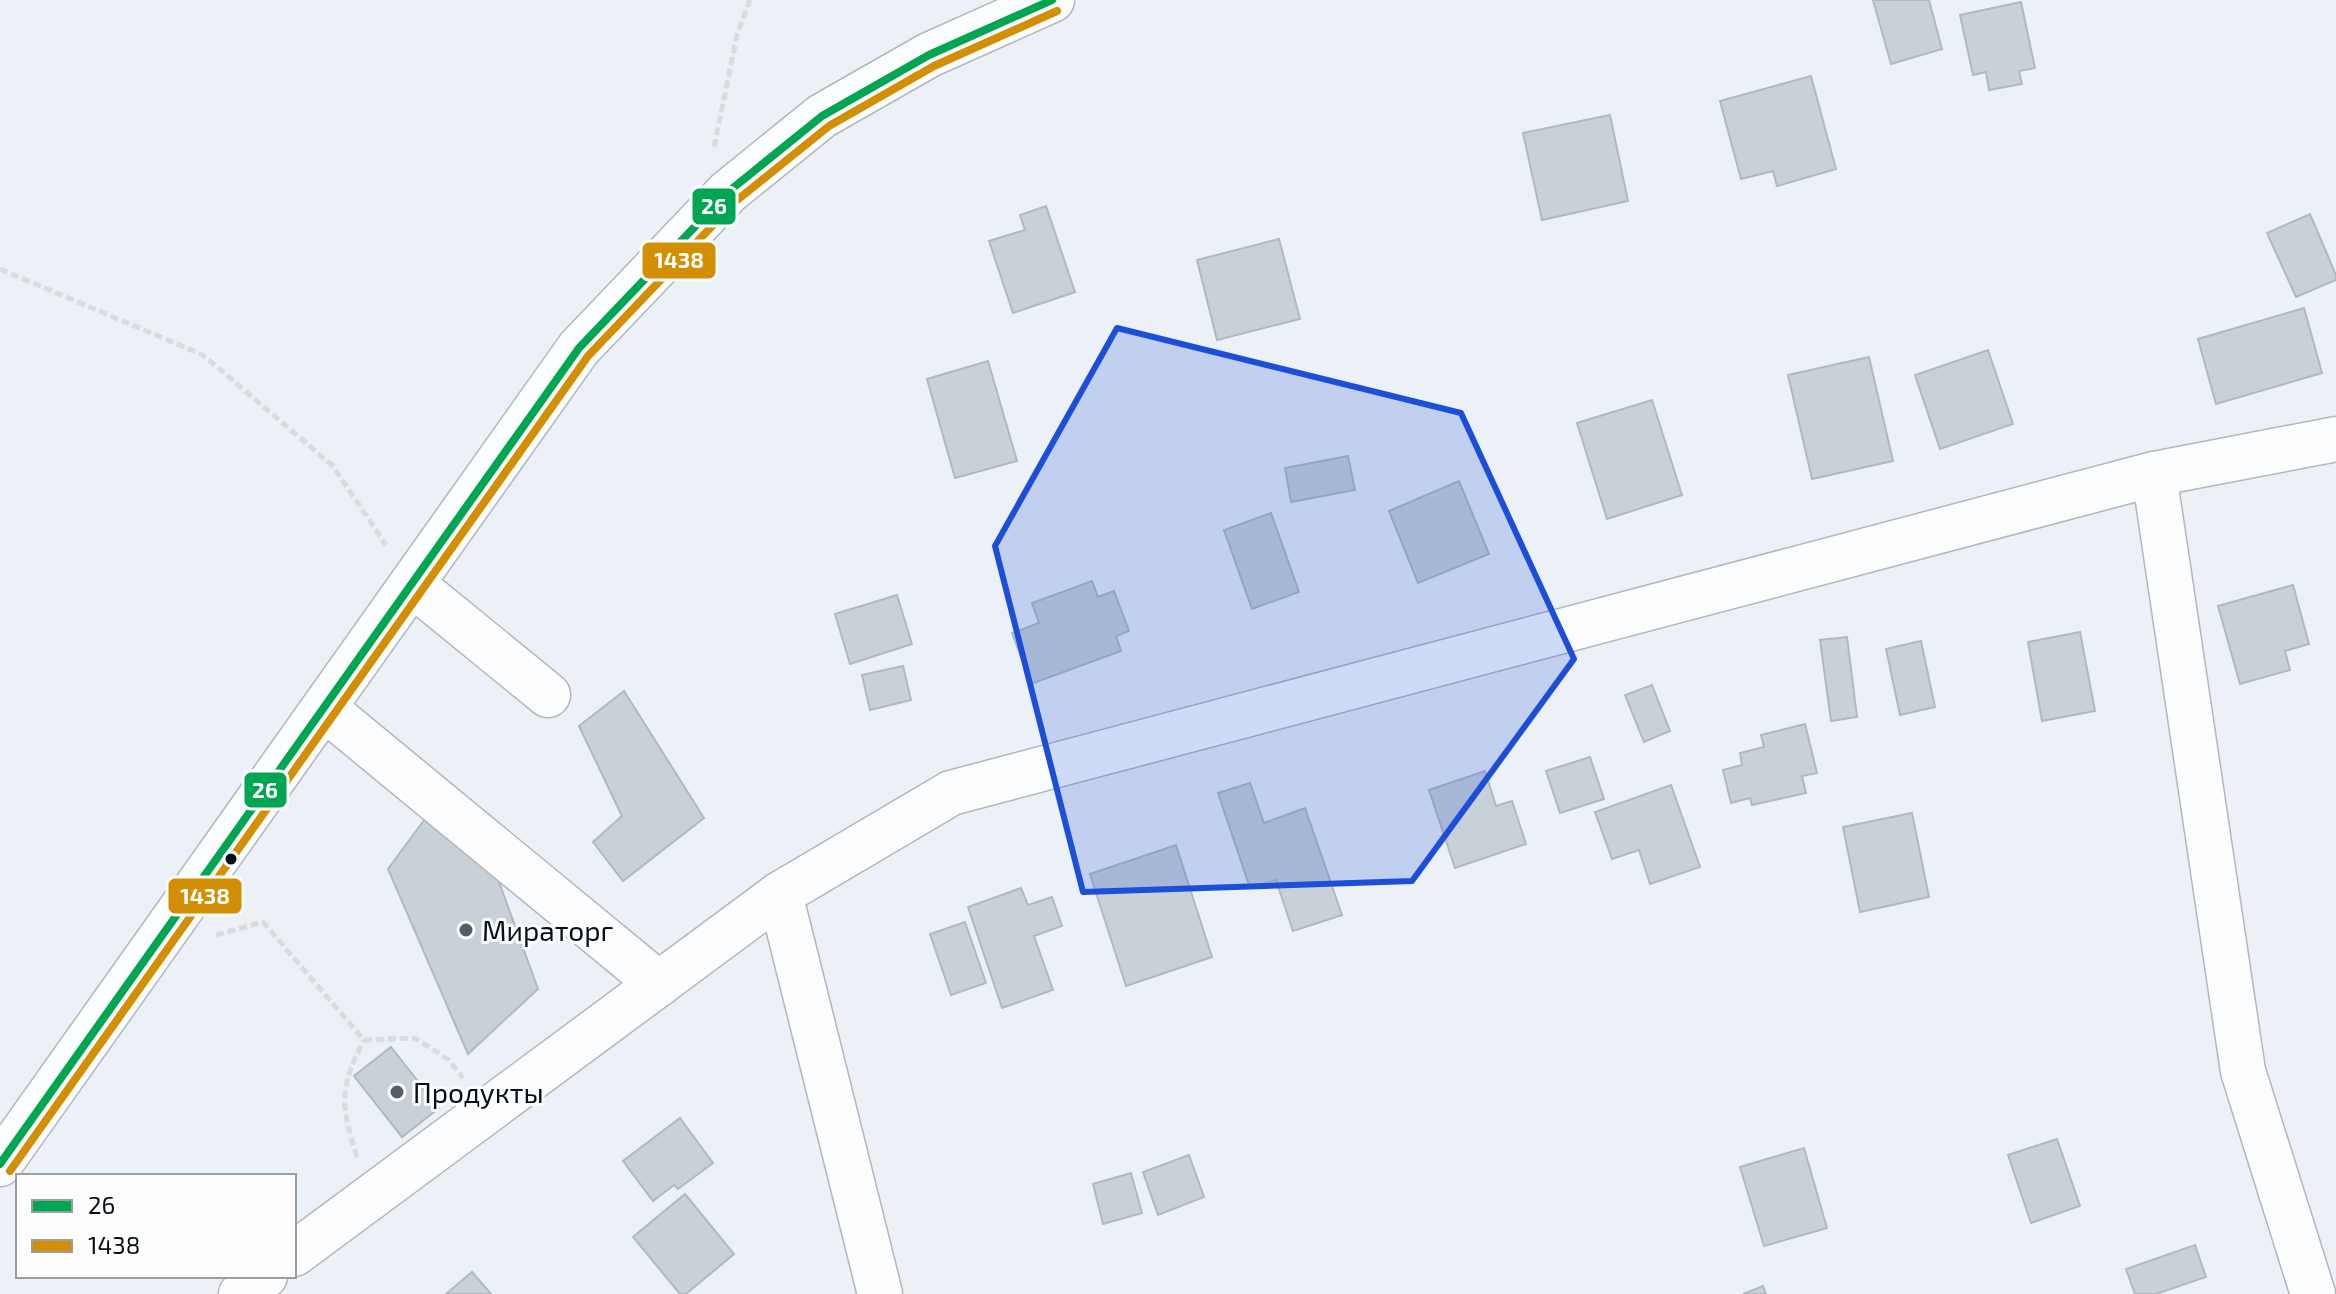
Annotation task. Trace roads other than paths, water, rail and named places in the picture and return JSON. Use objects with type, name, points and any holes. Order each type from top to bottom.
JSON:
[{"type":"street","points":[[0,1164],[579,348],[728,192],[822,116],[929,55],[1052,0]]},
{"type":"street","points":[[296,1253],[780,894],[951,793],[2154,474],[2336,439]]},
{"type":"street","points":[[2154,474],[2243,1071],[2313,1294]]},
{"type":"street","points":[[412,584],[548,695]]},
{"type":"street","points":[[324,708],[659,984]]},
{"type":"street","points":[[780,894],[880,1294]]},
{"type":"street","points":[[241,1294],[262,1278]]},
{"type":"place","name":"Мираторг","points":[[466,930]]},
{"type":"place","name":"Продукты","points":[[397,1092]]}]
